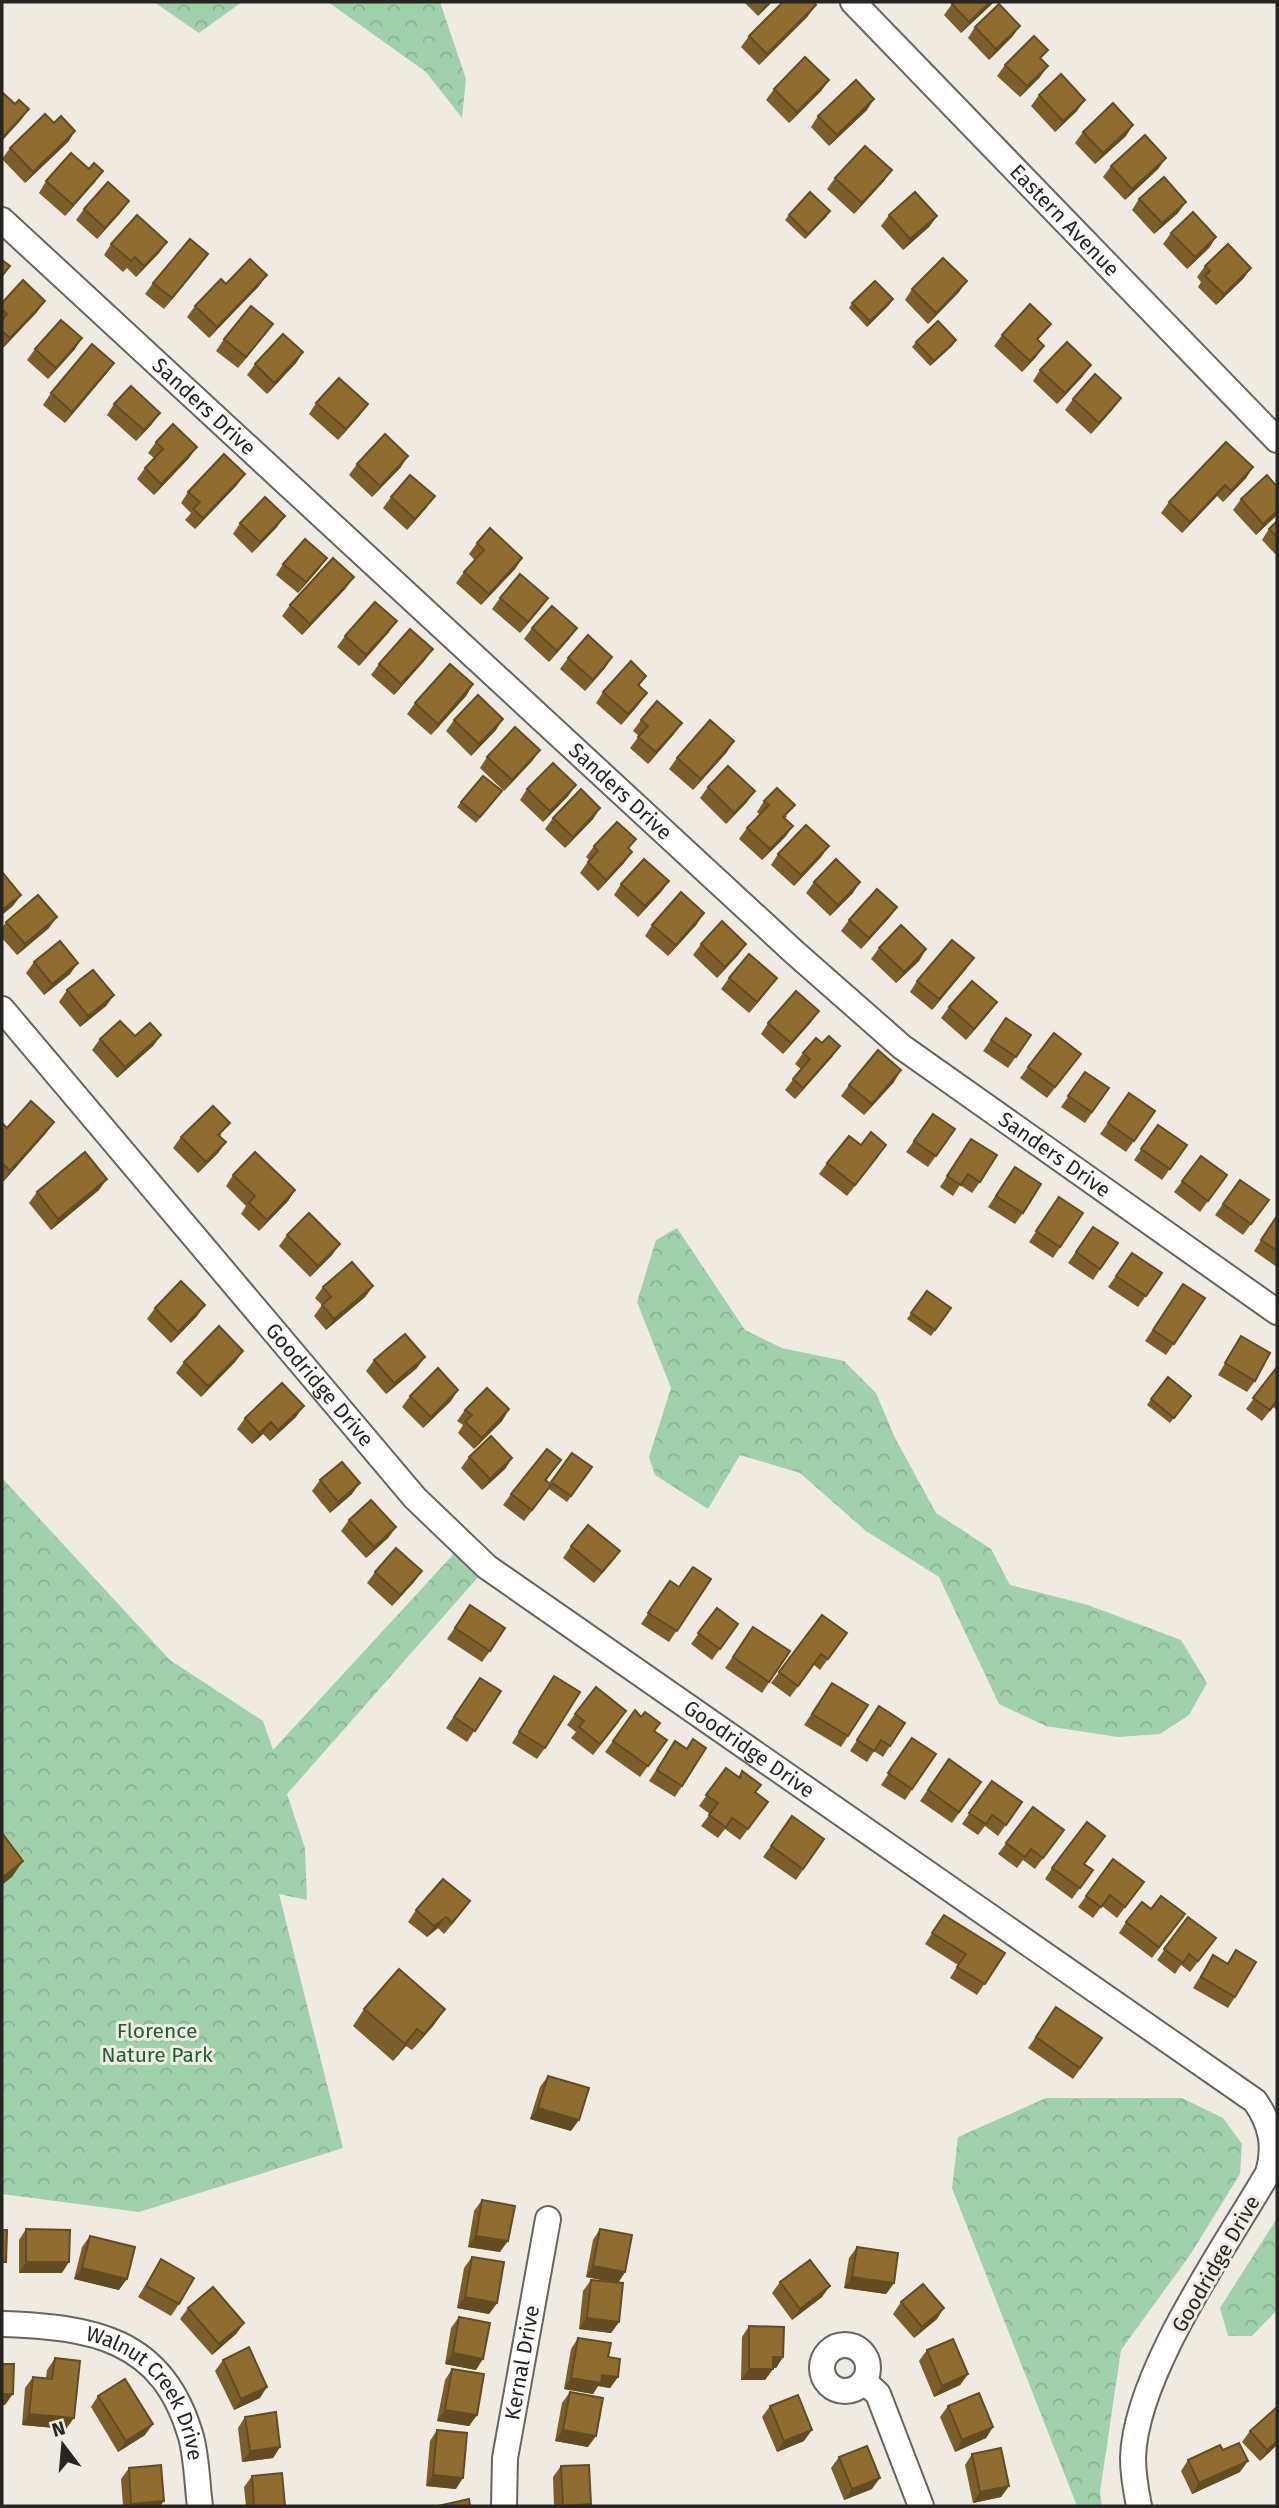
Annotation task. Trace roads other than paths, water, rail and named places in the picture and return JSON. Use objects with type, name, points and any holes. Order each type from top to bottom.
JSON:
[{"type":"street","name":"Eastern Avenue","points":[[853,2],[1277,440]]},
{"type":"street","name":"Sanders Drive","points":[[2,220],[774,933],[902,1047],[1277,1312]]},
{"type":"street","name":"Goodridge Drive","points":[[2,1009],[415,1497],[487,1567],[1255,2101],[1271,2134],[1273,2155],[1268,2174],[1155,2371],[1140,2418],[1133,2457],[1139,2506]]},
{"type":"street","name":"Kernal Drive","points":[[504,2506],[505,2458],[548,2220]]},
{"type":"street","name":"Walnut Creek Drive","points":[[2,2324],[90,2332],[117,2342],[144,2357],[165,2379],[181,2407],[191,2439],[200,2506]]},
{"type":"street","points":[[864,2381],[878,2394],[921,2506]]},
{"type":"park label","name":"Florence Nature Park","points":[[157,2043]]}]
